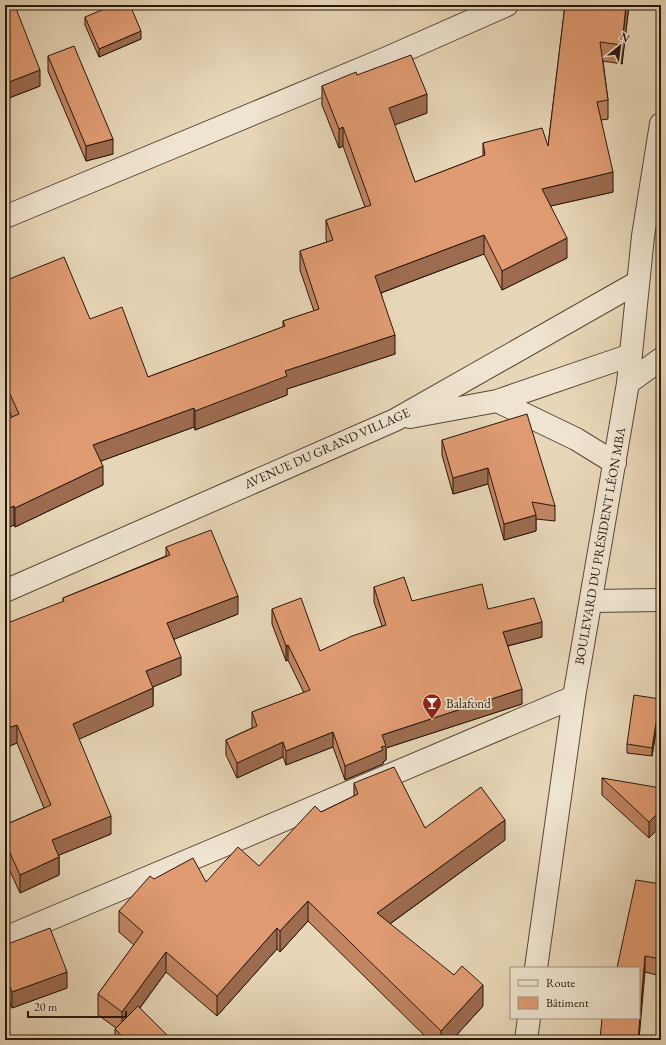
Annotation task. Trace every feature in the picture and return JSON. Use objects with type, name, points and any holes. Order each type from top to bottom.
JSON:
[{"type":"street","points":[[5,217],[387,58],[507,5]]},
{"type":"street","name":"BOULEVARD DU PRÉSIDENT LÉON MBA","points":[[536,967],[574,697],[592,601],[628,383],[638,282],[652,240],[661,124]]},
{"type":"street","name":"AVENUE DU GRAND VILLAGE","points":[[5,592],[395,420],[638,282]]},
{"type":"street","points":[[395,420],[497,401],[631,355]]},
{"type":"street","points":[[628,383],[661,359]]},
{"type":"street","points":[[497,401],[576,439],[615,463]]},
{"type":"street","points":[[592,601],[661,600]]},
{"type":"street","points":[[5,938],[574,697]]},
{"type":"street","points":[[526,1040],[529,1019]]},
{"type":"building","points":[[114,5],[130,5],[141,31],[99,49],[85,17]]},
{"type":"building","points":[[565,5],[626,5],[622,45],[600,42],[608,100],[597,102],[613,172],[542,189],[567,238],[502,271],[484,235],[375,276],[395,335],[285,371],[287,376],[195,411],[194,408],[93,445],[103,466],[15,508],[14,506],[5,510],[5,420],[19,414],[5,383],[5,276],[7,280],[64,257],[90,319],[122,307],[148,377],[285,326],[283,321],[319,309],[300,251],[333,240],[326,220],[371,205],[343,127],[339,129],[322,86],[356,72],[357,75],[411,55],[427,94],[389,108],[415,182],[485,155],[483,143],[542,128],[548,146]]},
{"type":"building","points":[[15,6],[40,70],[9,82],[5,71],[5,10]]},
{"type":"building","points":[[74,46],[113,139],[86,146],[48,56]]},
{"type":"building","points":[[527,414],[555,506],[532,502],[536,515],[504,524],[488,468],[453,478],[442,440]]},
{"type":"building","points":[[661,472],[661,525],[657,524]]},
{"type":"building","points":[[211,530],[238,596],[167,623],[181,657],[146,671],[153,688],[73,724],[111,816],[52,840],[59,857],[20,875],[5,842],[5,825],[51,805],[17,725],[5,729],[5,624],[64,601],[63,598],[170,555],[166,547]]},
{"type":"building","points":[[404,577],[412,601],[482,584],[488,609],[534,598],[542,622],[503,632],[522,689],[382,735],[386,746],[381,747],[383,750],[345,766],[333,732],[286,751],[283,742],[237,763],[226,740],[257,726],[252,712],[310,690],[288,645],[286,646],[272,609],[301,598],[320,651],[352,636],[386,625],[374,587]]},
{"type":"building","points":[[634,695],[660,699],[652,748],[627,744]]},
{"type":"building","points":[[394,767],[425,828],[481,787],[505,820],[377,913],[454,975],[462,966],[483,985],[441,1031],[308,901],[280,931],[277,928],[217,996],[166,952],[122,1012],[98,994],[143,932],[119,911],[150,876],[154,879],[193,858],[206,882],[238,847],[259,866],[315,806],[321,812],[358,794],[354,783]]},
{"type":"building","points":[[602,778],[655,787],[661,792],[661,810],[649,822]]},
{"type":"building","points":[[636,880],[661,884],[661,959],[645,956],[640,1016],[640,967],[617,967]]},
{"type":"building","points":[[50,928],[67,972],[12,992],[5,974],[5,945]]},
{"type":"building","points":[[138,1006],[172,1040],[126,1040],[115,1029]]},
{"type":"building","points":[[602,1019],[640,1019],[638,1040],[600,1040]]},
{"type":"building","points":[[5,1032],[8,1040],[5,1040]]},
{"type":"place","name":"Balafond","points":[[432,720]]}]
